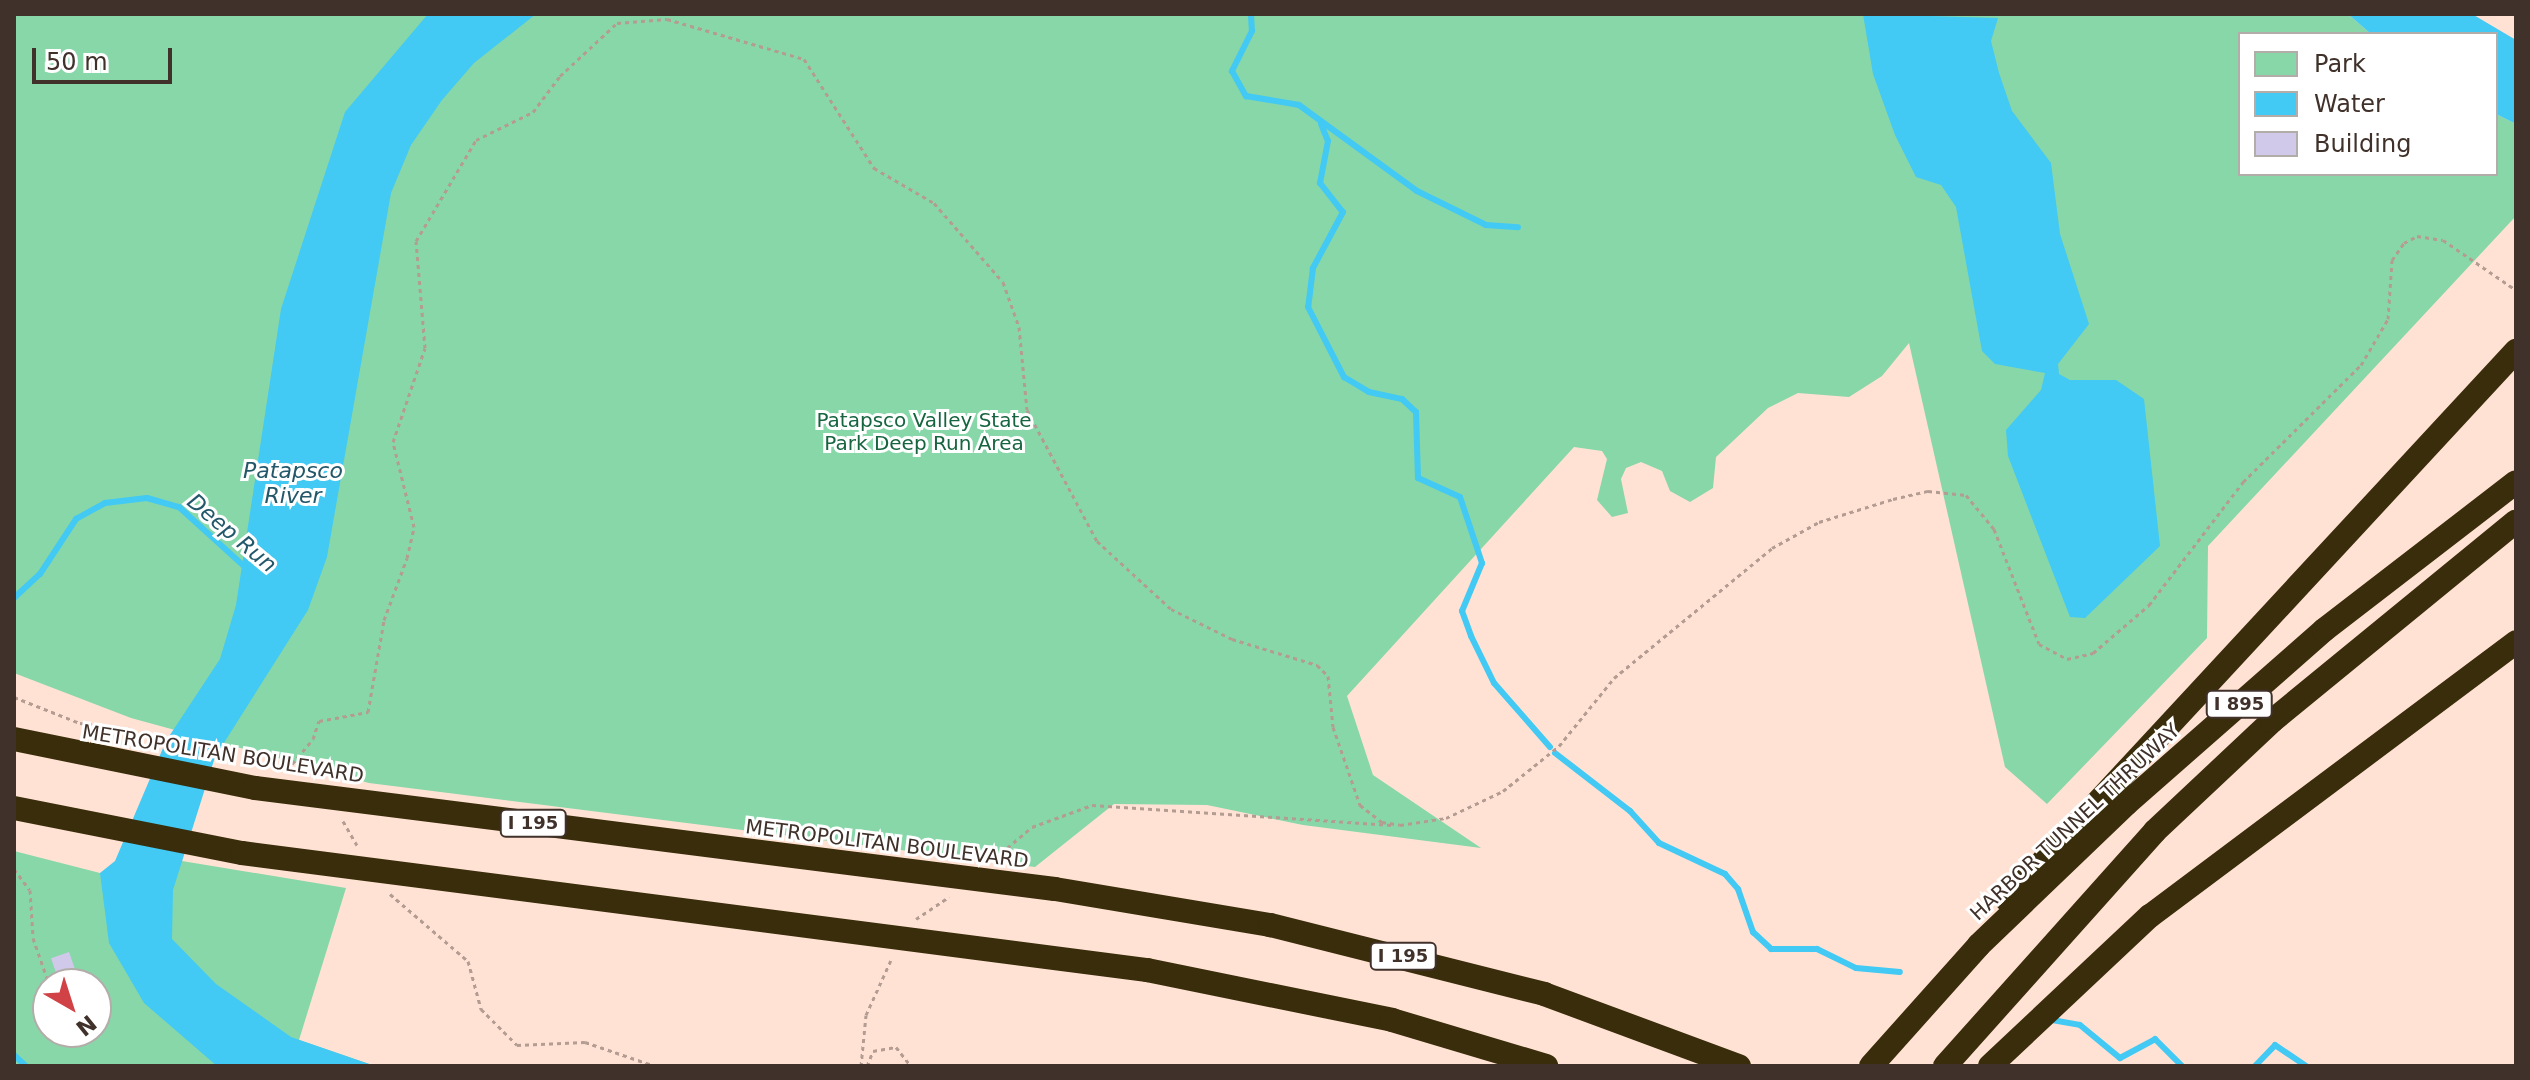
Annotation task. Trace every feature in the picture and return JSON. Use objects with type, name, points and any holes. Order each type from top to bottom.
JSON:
[{"type":"highway","points":[[1979,945],[2018,882],[2516,351]]},
{"type":"highway","name":"HARBOR TUNNEL THRUWAY","points":[[1871,1066],[1979,945],[2126,804],[2324,630],[2516,482]]},
{"type":"highway","name":"I 895","points":[[1945,1066],[2155,831],[2272,721],[2516,521]]},
{"type":"highway","points":[[1990,1066],[2150,916],[2508,648]]},
{"type":"highway","name":"METROPOLITAN BOULEVARD","points":[[14,739],[255,788],[1055,889],[1270,925],[1419,959],[1544,994],[1739,1066]]},
{"type":"highway","points":[[14,808],[242,853],[1046,955],[1392,1020],[1546,1066]]},
{"type":"path","points":[[295,777],[285,767],[313,739],[319,721],[368,712],[384,620],[414,527],[393,442],[425,348],[416,241],[476,140],[533,112],[560,76],[617,23],[667,19],[804,59],[874,168],[934,203],[1003,282],[1019,327],[1027,410],[1088,530],[1171,609],[1232,639],[1297,656],[1328,676],[1341,754],[1370,816],[1400,825],[1446,818],[1503,791],[1559,746],[1595,695],[1772,548],[1819,522],[1928,491],[1966,495],[1986,514],[2039,644],[2067,659],[2093,653],[2149,605],[2243,482],[2361,365],[2388,319],[2392,260],[2404,243],[2417,236],[2443,240],[2516,290]]},
{"type":"path","points":[[14,697],[80,723],[130,729]]},
{"type":"path","points":[[336,814],[346,824],[361,852]]},
{"type":"path","points":[[14,869],[30,890],[33,938],[43,968]]},
{"type":"path","points":[[385,889],[468,961],[481,1009],[517,1045],[585,1042],[655,1066]]},
{"type":"path","points":[[867,1066],[873,1051],[896,1047],[911,1066]]},
{"type":"path","points":[[759,1066],[768,1066]]},
{"type":"green space","name":"Patapsco Valley State Park Deep Run Area","points":[[14,14],[2348,14],[2369,32],[2238,32],[2238,176],[2498,176],[2498,115],[2516,124],[2516,216],[2208,546],[2207,638],[2047,804],[2005,767],[1909,343],[1882,376],[1849,397],[1798,393],[1768,408],[1716,457],[1713,488],[1690,502],[1670,491],[1662,471],[1641,462],[1626,468],[1621,479],[1628,513],[1612,517],[1597,500],[1607,459],[1602,451],[1574,447],[1347,696],[1373,775],[1481,848],[1303,825],[1207,805],[1114,804],[1035,867],[369,783],[131,718],[14,673]]},
{"type":"green space","points":[[14,851],[100,873],[182,861],[346,888],[299,1040],[375,1066],[14,1066]]},
{"type":"water","name":"Patapsco River","points":[[428,14],[536,14],[474,63],[442,100],[411,145],[391,193],[327,557],[308,610],[215,757],[173,890],[172,939],[216,984],[291,1037],[375,1066],[217,1066],[144,1003],[109,943],[100,873],[115,861],[166,741],[220,659],[236,605],[281,309],[345,112]]},
{"type":"water","points":[[1863,14],[1998,18],[1991,41],[1999,73],[2012,111],[2051,163],[2060,234],[2089,324],[2058,364],[2059,374],[2070,380],[2116,380],[2144,399],[2160,546],[2085,618],[2070,617],[2008,456],[2006,430],[2041,390],[2045,373],[1995,364],[1982,351],[1956,207],[1941,185],[1916,177],[1895,135],[1873,74]]},
{"type":"water","points":[[2348,14],[2472,14],[2516,40],[2516,124],[2498,115],[2498,32],[2369,32]]},
{"type":"building","points":[[69,952],[75,968],[54,968],[51,958]]},
{"type":"waterway","points":[[1251,14],[1252,31],[1232,71],[1246,96],[1299,105],[1417,191],[1486,225],[1518,227]]},
{"type":"waterway","points":[[1321,124],[1328,141],[1320,183],[1343,212],[1313,268],[1308,307],[1344,377],[1369,392],[1402,399],[1416,412],[1418,478],[1460,497],[1482,563],[1462,611],[1471,636],[1494,683],[1550,747]]},
{"type":"waterway","name":"Deep Run","points":[[14,598],[40,574],[76,519],[105,503],[147,498],[179,507],[245,567]]},
{"type":"waterway","points":[[1555,753],[1630,811],[1659,843],[1725,874],[1738,889],[1753,932],[1771,949],[1817,949],[1856,968],[1900,972]]},
{"type":"waterway","points":[[2052,1020],[2080,1025],[2120,1058],[2155,1039],[2182,1066]]},
{"type":"waterway","points":[[2255,1066],[2275,1045],[2306,1066]]},
{"type":"waterway","points":[[14,1055],[26,1066]]}]
